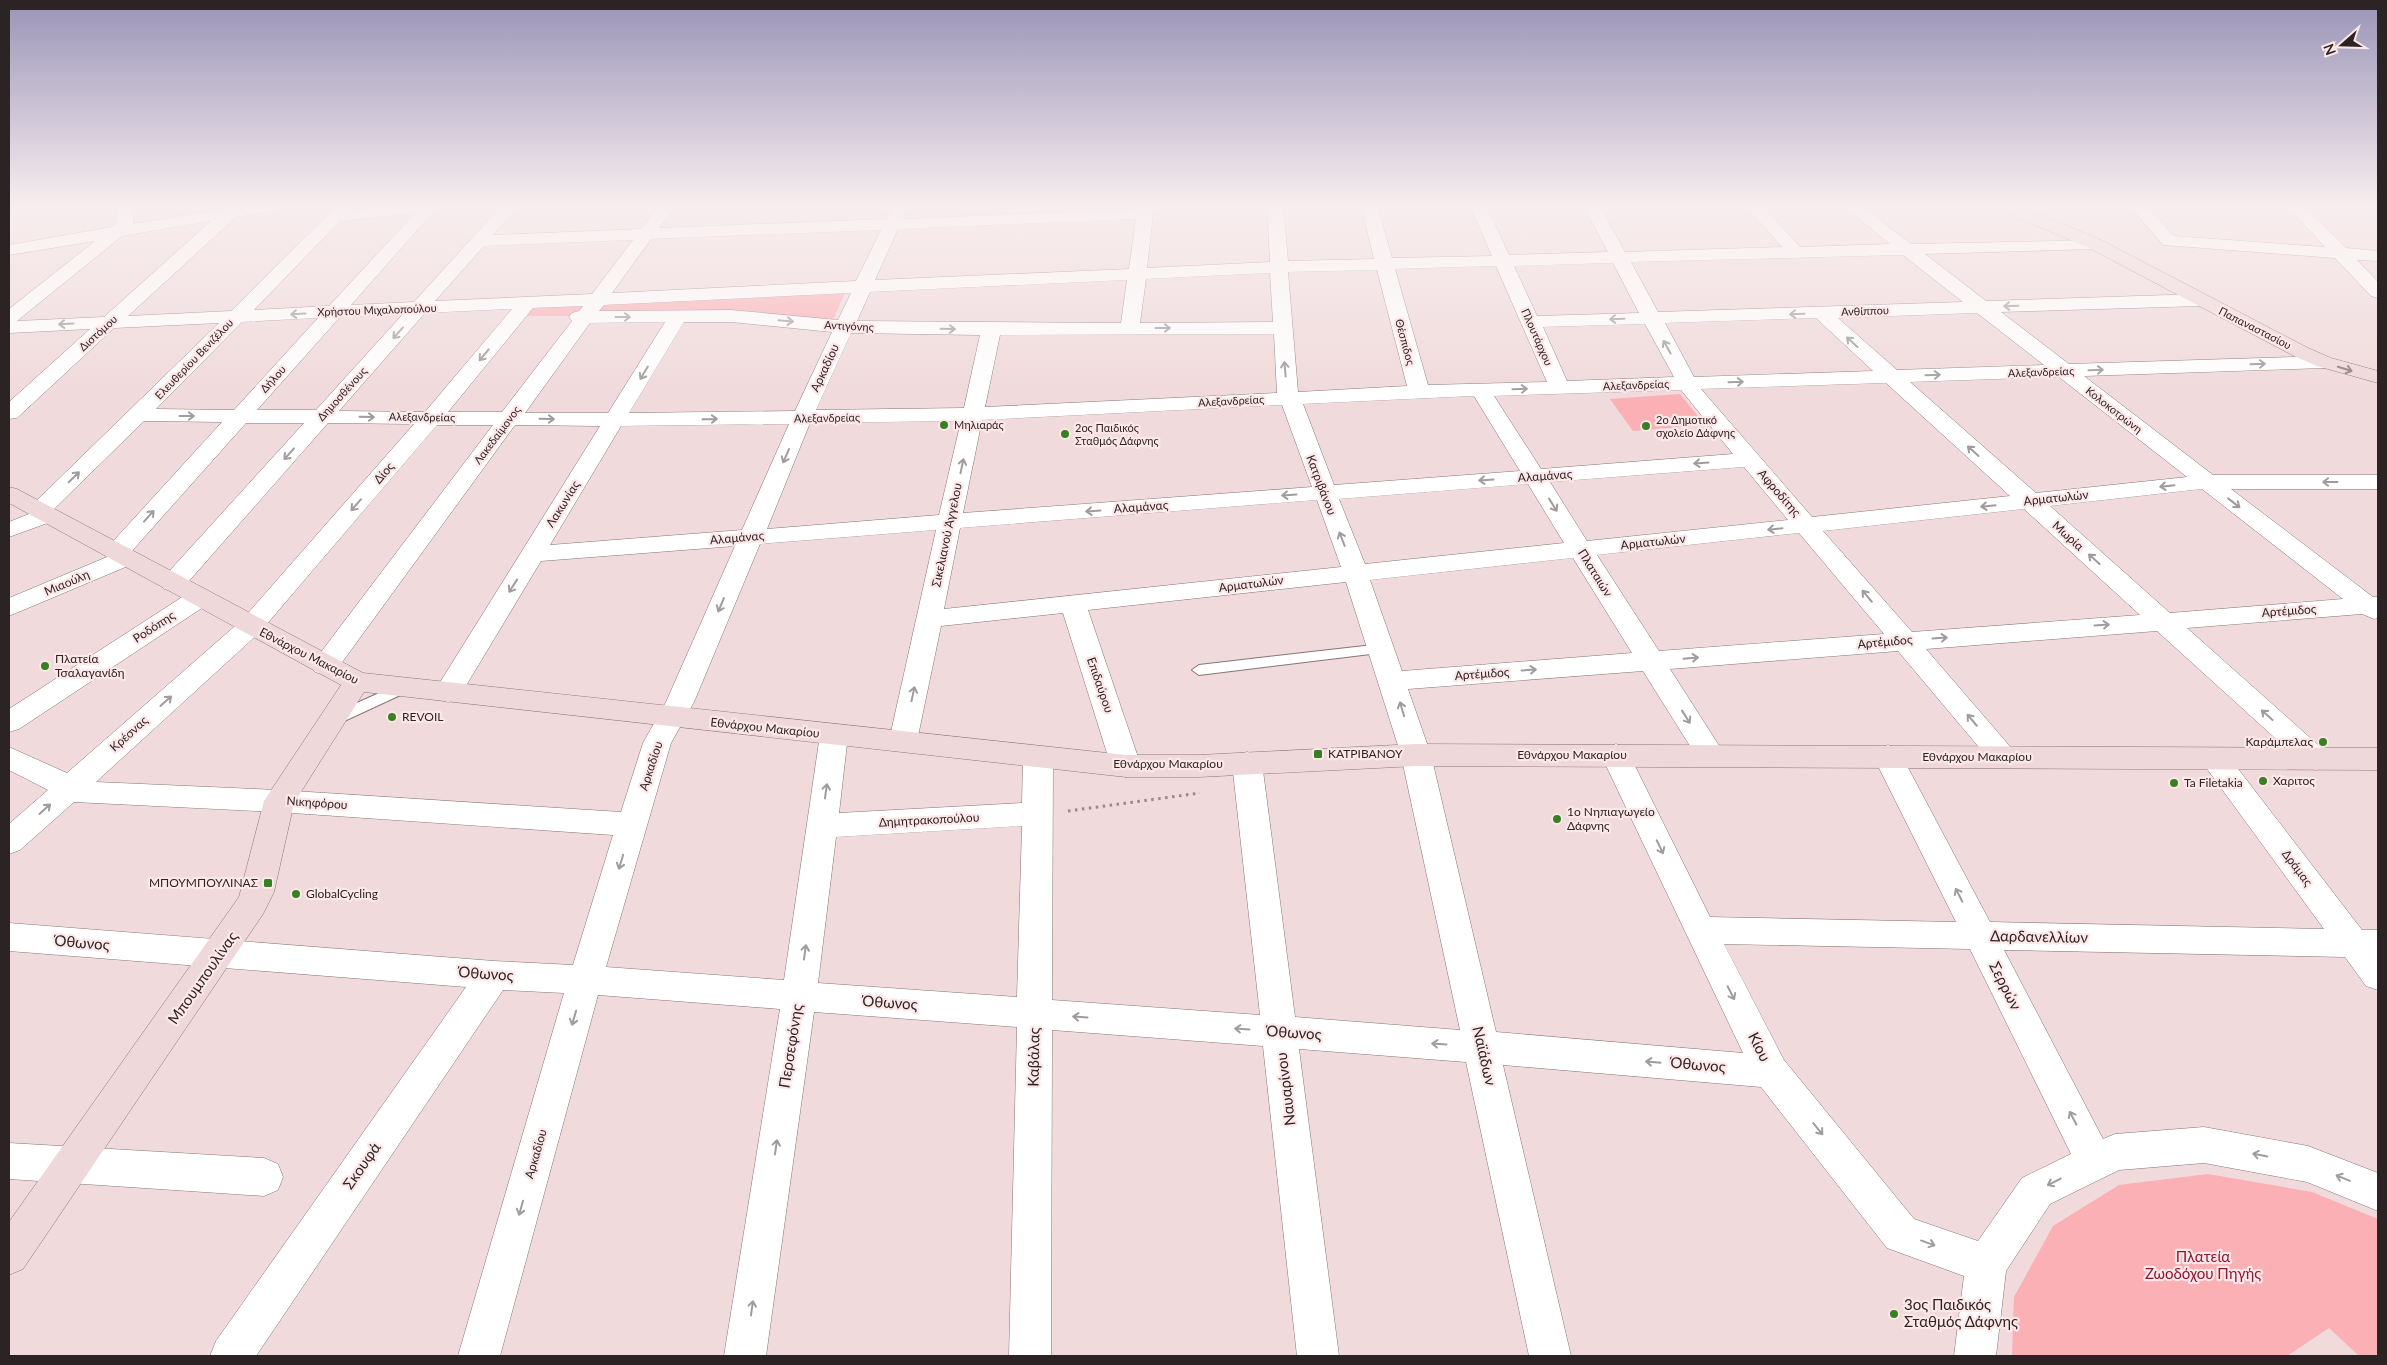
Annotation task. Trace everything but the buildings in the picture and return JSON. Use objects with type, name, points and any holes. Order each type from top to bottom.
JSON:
[{"type":"street","points":[[9,318],[71,269]]},
{"type":"street","name":"Διστόμου","points":[[9,413],[168,269]]},
{"type":"street","name":"Ελευθερίου Βενιζέλου","points":[[43,513],[283,269]]},
{"type":"street","name":"Δήλου","points":[[121,555],[240,416],[374,269]]},
{"type":"street","name":"Δημοσθένους","points":[[173,583],[455,269]]},
{"type":"street","name":"Λακεδαίμονος","points":[[325,666],[621,269]]},
{"type":"street","name":"Αρκαδίου","points":[[479,1356],[585,980],[657,743],[680,702],[802,418],[872,269]]},
{"type":"street","points":[[1130,328],[1137,269]]},
{"type":"street","points":[[521,309],[598,298],[1244,269]]},
{"type":"street","name":"Κατριβάνου","points":[[1278,269],[1289,398],[1355,572],[1393,681],[1416,755]]},
{"type":"street","name":"Θέσπιδος","points":[[1385,269],[1419,392]]},
{"type":"street","name":"Πλουτάρχου","points":[[1507,269],[1560,388]]},
{"type":"street","name":"Αφροδίτης","points":[[1626,269],[1687,383],[1749,460],[1808,526],[2003,757]]},
{"type":"street","name":"Κολοκοτρώνη","points":[[1932,269],[2374,608]]},
{"type":"street","name":"Παπαναστασίου","points":[[2143,269],[2173,284],[2200,291],[2325,346],[2378,364]]},
{"type":"street","name":"Παπαναστασίου","points":[[2163,269],[2324,362],[2378,377]]},
{"type":"street","points":[[2356,269],[2378,292]]},
{"type":"street","name":"Ανθίππου","points":[[1530,322],[1981,306],[2200,291]]},
{"type":"street","name":"Χρήστου Μιχαλοπούλου","points":[[9,327],[420,309]]},
{"type":"street","name":"Αντιγόνης","points":[[420,309],[425,314],[447,317],[521,309],[584,317],[731,316],[844,327],[991,329],[1282,328]]},
{"type":"street","name":"Δίος","points":[[251,626],[432,417],[521,309]]},
{"type":"street","name":"Μωρία","points":[[1820,313],[2316,759]]},
{"type":"street","name":"Λακωνίας","points":[[448,692],[678,316]]},
{"type":"street","name":"Σικελιανού Άγγελου","points":[[903,741],[991,329]]},
{"type":"street","name":"Αλεξανδρείας","points":[[138,415],[616,420],[973,414],[1419,392],[2324,362]]},
{"type":"street","name":"Πλαταιών","points":[[1480,390],[1710,755]]},
{"type":"street","name":"Αλαμάνας","points":[[532,554],[1749,460]]},
{"type":"street","name":"Αρματωλών","points":[[929,619],[2208,482],[2378,482]]},
{"type":"street","name":"Εθνάρχου Μακαρίου","points":[[9,494],[357,682],[671,718],[1126,766],[1247,763],[1416,755],[2378,759]]},
{"type":"street","points":[[9,530],[43,513]]},
{"type":"street","name":"Μιαούλη","points":[[9,608],[121,555]]},
{"type":"street","name":"Ροδόπης","points":[[9,722],[199,598]]},
{"type":"street","name":"Επιδαύρου","points":[[1073,605],[1126,766]]},
{"type":"street","name":"Αρτέμιδος","points":[[1393,681],[1905,640],[2374,608]]},
{"type":"street","name":"Κρέσνας","points":[[9,842],[251,626]]},
{"type":"street","name":"Μπουμπουλίνας","points":[[9,1255],[245,916],[258,892],[279,801],[357,682]]},
{"type":"street","name":"Περσεφόνης","points":[[745,1356],[799,996],[834,735]]},
{"type":"street","name":"Ναϊάδων","points":[[1416,755],[1550,1356]]},
{"type":"street","name":"Κίου","points":[[1616,756],[1771,1072],[1901,1234],[1986,1264]]},
{"type":"street","name":"Σερρών","points":[[1888,756],[2095,1161]]},
{"type":"street","name":"Καβάλας","points":[[1030,1356],[1038,757]]},
{"type":"street","name":"Νικηφόρου","points":[[9,758],[79,792],[279,801],[633,825]]},
{"type":"street","name":"Δράμας","points":[[2215,759],[2366,944],[2378,976]]},
{"type":"street","name":"Ναυαρίνου","points":[[1247,763],[1318,1356]]},
{"type":"street","name":"Δημητρακοπούλου","points":[[822,826],[1037,814]]},
{"type":"street","name":"Δαρδανελλίων","points":[[1700,930],[2366,944]]},
{"type":"street","name":"Όθωνος","points":[[9,937],[494,975],[585,980],[1482,1047],[1771,1072]]},
{"type":"street","name":"Σκουφά","points":[[231,1356],[494,975]]},
{"type":"street","points":[[1975,1356],[1986,1264],[2036,1191],[2115,1152],[2204,1145],[2308,1164],[2378,1192]]},
{"type":"street","points":[[9,1161],[264,1177]]},
{"type":"lane","points":[[1200,670],[1382,650]]},
{"type":"lane","points":[[331,720],[404,687]]},
{"type":"path","points":[[1037,814],[1202,793]]},
{"type":"green space","points":[[846,291],[832,322],[593,315],[606,302]]},
{"type":"green space","points":[[590,302],[580,316],[521,316],[531,304]]},
{"type":"green space","points":[[1680,394],[1705,425],[1633,431],[1610,399]]},
{"type":"green space","name":"Πλατεία Ζωοδόχου Πηγής","points":[[2208,1174],[2312,1192],[2378,1219],[2378,1356],[2359,1356],[2329,1328],[2287,1356],[2012,1356],[2014,1297],[2053,1226],[2119,1185]]},
{"type":"place","name":"Μηλιαράς","points":[[944,425]]},
{"type":"place","name":"2ο Δημοτικό σχολείο Δάφνης","points":[[1646,426]]},
{"type":"place","name":"2ος Παιδικός Σταθμός Δάφνης","points":[[1065,434]]},
{"type":"place","name":"Πλατεία Τσαλαγανίδη","points":[[45,666]]},
{"type":"place","name":"REVOIL","points":[[392,717]]},
{"type":"place","name":"Καράμπελας","points":[[2323,742]]},
{"type":"place","name":"ΚΑΤΡΙΒΑΝΟΥ","points":[[1318,754]]},
{"type":"place","name":"Χαριτος","points":[[2263,781]]},
{"type":"place","name":"Ta Filetakia","points":[[2174,783]]},
{"type":"place","name":"1ο Νηπιαγωγείο Δάφνης","points":[[1557,819]]},
{"type":"place","name":"ΜΠΟΥΜΠΟΥΛΙΝΑΣ","points":[[268,883]]},
{"type":"place","name":"GlobalCycling","points":[[296,894]]},
{"type":"place","name":"3ος Παιδικός Σταθμός Δάφνης","points":[[1894,1314]]}]
